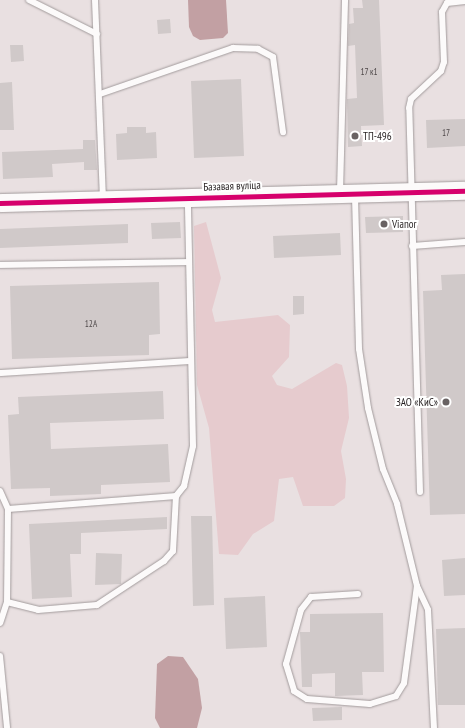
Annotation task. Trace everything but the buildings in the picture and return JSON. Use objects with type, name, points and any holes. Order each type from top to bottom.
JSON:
[{"type":"street","name":"Базавая вуліца","points":[[0,203],[347,192],[465,191]]},
{"type":"lane","points":[[29,0],[97,34]]},
{"type":"lane","points":[[96,0],[103,200]]},
{"type":"lane","points":[[345,0],[347,192],[359,349],[368,408],[384,469],[398,504],[417,586],[429,617],[434,728]]},
{"type":"lane","points":[[420,492],[412,246],[411,99],[441,71],[444,62],[442,12],[447,3],[465,1]]},
{"type":"lane","points":[[100,94],[232,48],[258,49],[273,57],[283,132]]},
{"type":"lane","points":[[7,602],[38,610],[97,605],[164,561],[173,551],[176,496],[184,486],[193,446],[188,197]]},
{"type":"lane","points":[[412,246],[465,242]]},
{"type":"lane","points":[[0,265],[189,262]]},
{"type":"lane","points":[[0,373],[191,360]]},
{"type":"lane","points":[[0,491],[8,509],[7,602],[0,623]]},
{"type":"lane","points":[[8,509],[176,496]]},
{"type":"lane","points":[[358,594],[311,597],[301,610],[286,664],[294,691],[307,699],[370,704],[396,696],[404,683],[417,586]]},
{"type":"lane","points":[[0,656],[7,728]]},
{"type":"shaded area","points":[[188,0],[226,0],[228,33],[223,38],[200,40],[193,36],[189,27]]},
{"type":"shaded area","points":[[206,222],[221,278],[212,310],[215,322],[278,315],[290,325],[289,357],[272,376],[277,385],[292,389],[336,363],[342,365],[347,386],[349,418],[341,451],[346,479],[345,498],[334,506],[303,506],[293,477],[279,479],[274,521],[253,534],[238,555],[219,554],[209,428],[197,385],[194,226]]},
{"type":"shaded area","points":[[168,656],[183,657],[198,679],[202,708],[197,728],[160,728],[155,718],[157,664]]},
{"type":"cycle path","points":[[0,203],[465,191]]},
{"type":"place","name":"ТП-496","points":[[355,136]]},
{"type":"place","name":"Vianor","points":[[384,224]]},
{"type":"place","name":"ЗАО «КиС»","points":[[446,402]]}]
